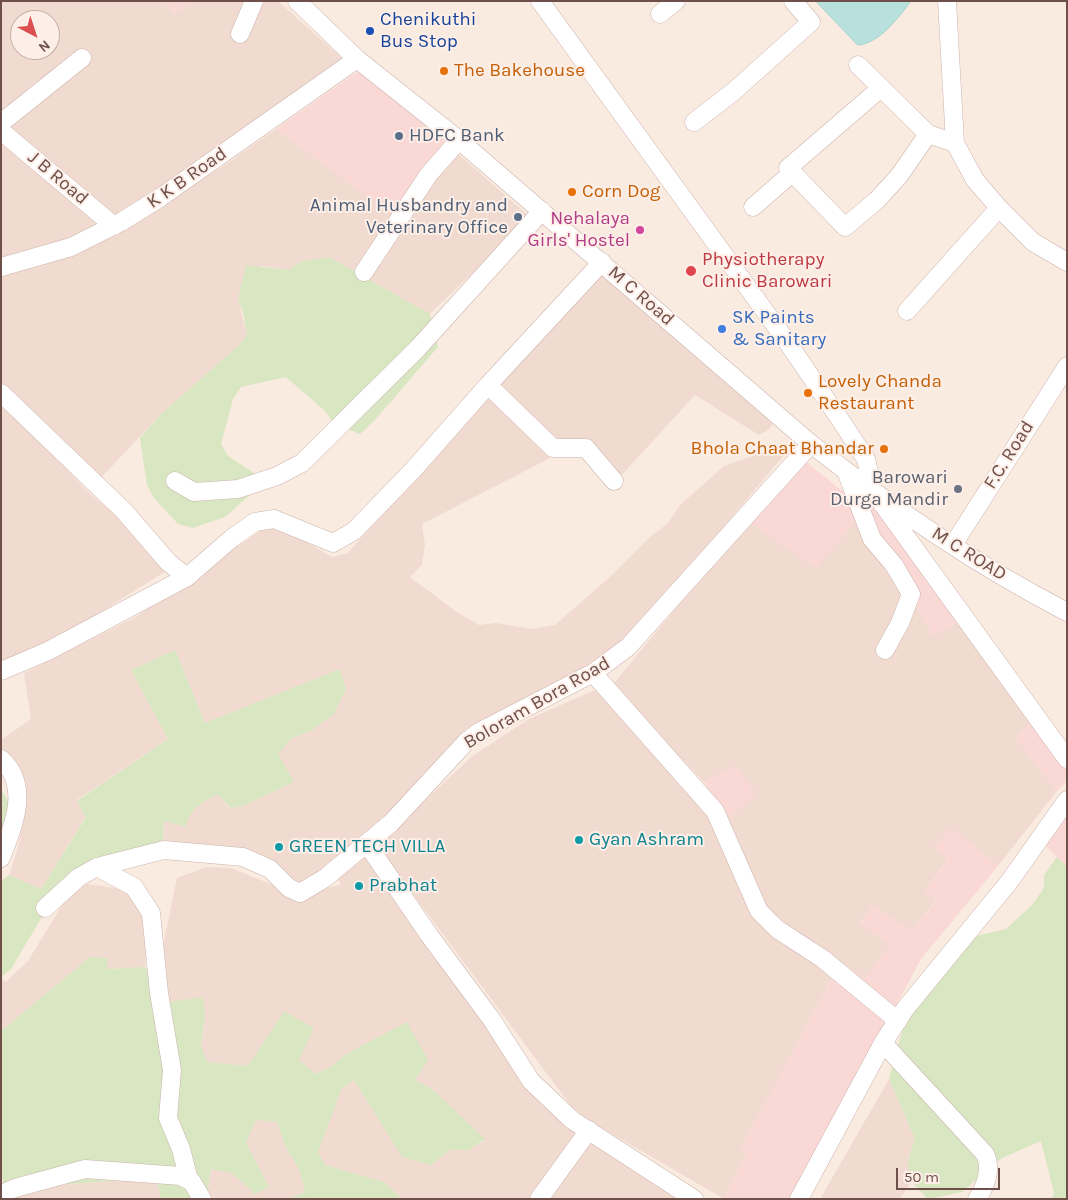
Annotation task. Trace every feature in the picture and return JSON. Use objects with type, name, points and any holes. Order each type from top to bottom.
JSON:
[{"type":"street","points":[[240,34],[254,1]]},
{"type":"street","name":"M C Road","points":[[297,1],[357,59],[459,140],[811,444],[873,491]]},
{"type":"street","points":[[540,1],[788,343],[866,459],[873,491],[1067,759]]},
{"type":"street","points":[[660,14],[676,1]]},
{"type":"street","points":[[694,122],[733,92],[811,22],[793,1]]},
{"type":"street","points":[[947,1],[956,143],[975,180],[999,208],[1033,242],[1067,262]]},
{"type":"street","points":[[1,123],[82,58]]},
{"type":"street","name":"K K B Road","points":[[1,267],[71,247],[114,226],[161,198],[357,59]]},
{"type":"street","points":[[858,65],[928,134],[956,143]]},
{"type":"street","points":[[881,88],[788,168],[845,226],[877,200],[898,176],[928,134]]},
{"type":"street","name":"J B Road","points":[[1,131],[114,226]]},
{"type":"street","points":[[364,272],[429,174],[459,140]]},
{"type":"street","points":[[754,207],[792,173]]},
{"type":"street","points":[[907,311],[999,208]]},
{"type":"street","points":[[175,481],[194,492],[238,489],[277,476],[302,463],[418,348],[542,211]]},
{"type":"street","points":[[4,665],[48,651],[187,578],[232,538],[255,522],[274,519],[333,543],[354,531],[602,262]]},
{"type":"street","name":"F.C. Road","points":[[953,545],[1067,366]]},
{"type":"street","points":[[488,384],[553,448],[586,448],[614,481]]},
{"type":"street","points":[[1,393],[124,511],[168,562],[187,578]]},
{"type":"street","name":"Boloram Bora Road","points":[[45,908],[72,883],[97,867],[164,850],[243,857],[270,869],[289,888],[300,893],[325,878],[390,823],[466,742],[479,732],[594,672],[617,657],[639,636],[811,444]]},
{"type":"street","points":[[845,471],[872,539],[894,565],[911,594],[900,622],[885,650]]},
{"type":"street","name":"M C ROAD","points":[[873,491],[953,545],[1067,612]]},
{"type":"street","points":[[594,672],[715,812],[759,911],[777,928],[823,959],[898,1021]]},
{"type":"street","points":[[1,759],[10,767],[18,787],[15,823],[1,858]]},
{"type":"street","points":[[799,1199],[883,1043],[898,1021],[1010,882],[1067,800]]},
{"type":"street","points":[[367,844],[429,935],[492,1020],[532,1081],[572,1120],[694,1199]]},
{"type":"street","points":[[97,867],[134,887],[151,912],[159,993],[172,1070],[168,1118],[181,1149],[189,1180],[202,1199]]},
{"type":"street","points":[[883,1043],[985,1154],[989,1163],[989,1172],[977,1199]]},
{"type":"street","points":[[539,1199],[590,1130]]},
{"type":"street","points":[[1,1194],[15,1188],[86,1168],[182,1176],[189,1180]]},
{"type":"shaded area","points":[[1,1],[164,1],[175,13],[191,1],[278,1],[344,60],[111,222],[48,250],[1,263]]},
{"type":"shaded area","points":[[164,1],[191,1],[175,13]]},
{"type":"shaded area","points":[[362,71],[448,145],[398,218],[276,129],[354,74]]},
{"type":"shaded area","points":[[276,129],[398,217],[448,145],[530,217],[430,314],[329,257],[302,261],[289,270],[261,266],[238,299],[247,335],[239,345],[161,414],[98,481],[1,384],[1,276],[52,260],[154,207],[222,167]]},
{"type":"shaded area","points":[[603,270],[777,419],[768,430],[759,435],[695,395],[620,477],[587,439],[422,524],[425,545],[422,565],[410,577],[457,612],[479,625],[496,623],[532,629],[555,625],[613,574],[651,536],[667,524],[680,505],[724,466],[796,441],[603,670],[499,723],[397,810],[302,887],[259,854],[177,849],[163,841],[164,820],[186,827],[187,818],[200,804],[217,794],[230,808],[243,806],[294,782],[277,754],[291,739],[312,730],[340,669],[205,723],[175,650],[131,670],[168,739],[77,800],[86,816],[41,889],[9,875],[23,823],[24,795],[1,759],[1,740],[31,719],[24,673],[136,617],[270,524],[286,530],[332,557],[348,553],[595,274]]},
{"type":"shaded area","points":[[1,400],[91,495],[169,557],[170,565],[163,573],[67,633],[1,664]]},
{"type":"shaded area","points":[[800,457],[850,497],[881,505],[959,621],[933,636],[905,582],[858,518],[816,568],[748,521]]},
{"type":"shaded area","points":[[858,518],[905,582],[933,636],[959,621],[1033,721],[1016,738],[1057,791],[998,866],[950,828],[948,860],[924,891],[937,898],[913,931],[872,906],[860,923],[890,944],[865,980],[789,926],[766,906],[752,881],[735,832],[727,818],[736,766],[704,782],[614,690],[614,683],[748,521]]},
{"type":"shaded area","points":[[597,689],[712,817],[755,913],[837,969],[741,1149],[747,1154],[724,1199],[588,1120],[571,1106],[377,846],[471,757],[529,719]]},
{"type":"shaded area","points":[[1033,721],[1067,764],[1067,781],[1057,791],[1016,738]]},
{"type":"shaded area","points":[[736,766],[756,795],[727,818],[704,782]]},
{"type":"shaded area","points":[[1067,816],[1067,867],[1044,844]]},
{"type":"shaded area","points":[[951,828],[998,866],[921,959],[793,1199],[724,1199],[747,1154],[741,1149],[841,962],[865,979],[890,944],[860,924],[872,906],[913,931],[937,899],[924,891],[948,861],[934,848]]},
{"type":"shaded area","points":[[365,857],[561,1113],[697,1199],[402,1199],[384,1182],[325,1165],[318,1152],[325,1129],[342,1088],[354,1080],[403,1157],[431,1165],[450,1150],[469,1150],[485,1140],[432,1089],[415,1080],[407,1022],[346,1054],[332,1066],[316,1074],[299,1060],[313,1028],[284,1012],[248,1066],[206,1062],[201,1046],[205,1017],[169,1002],[156,980],[177,878],[206,867],[231,868],[300,896],[342,884],[335,877]]},
{"type":"shaded area","points":[[87,884],[116,888],[137,896],[149,917],[145,967],[106,969],[90,957],[1,1031],[1,978],[6,982],[28,961],[70,892]]},
{"type":"shaded area","points":[[889,1079],[915,1139],[908,1161],[911,1182],[900,1199],[820,1199]]},
{"type":"shaded area","points":[[256,1120],[277,1122],[285,1146],[299,1169],[305,1192],[290,1199],[211,1199],[208,1189],[211,1169],[232,1173],[255,1194],[246,1143]]},
{"type":"shaded area","points":[[156,1178],[161,1199],[8,1199],[54,1185]]},
{"type":"green space","points":[[329,257],[430,314],[438,347],[375,420],[360,434],[334,424],[325,411],[286,377],[241,387],[233,399],[221,444],[228,456],[254,473],[259,487],[225,517],[193,528],[178,524],[154,498],[147,485],[140,438],[161,414],[239,345],[247,335],[238,299],[246,265],[289,270],[302,261]]},
{"type":"green space","points":[[175,650],[205,723],[340,669],[346,689],[334,714],[312,730],[291,739],[278,754],[294,782],[243,806],[231,808],[217,794],[193,811],[186,827],[164,821],[163,841],[177,849],[121,854],[52,900],[11,969],[1,977],[1,881],[9,875],[41,889],[86,817],[77,801],[168,739],[131,670]]},
{"type":"green space","points":[[1,789],[12,807],[1,856]]},
{"type":"green space","points":[[1057,857],[1067,867],[1067,1199],[1051,1199],[1054,1193],[1041,1141],[1002,1158],[962,1192],[928,1199],[914,1184],[908,1172],[909,1158],[915,1139],[889,1079],[900,1038],[918,991],[972,937],[1006,929],[1032,905],[1044,888],[1044,875]]},
{"type":"green space","points":[[90,957],[108,958],[107,969],[145,967],[156,980],[169,1002],[203,997],[205,1017],[201,1046],[207,1062],[248,1066],[284,1011],[314,1028],[299,1060],[316,1074],[332,1066],[346,1054],[407,1022],[428,1060],[415,1080],[432,1089],[485,1139],[469,1150],[450,1150],[431,1165],[402,1157],[354,1080],[342,1088],[318,1152],[325,1165],[384,1182],[402,1199],[290,1199],[305,1192],[299,1169],[285,1146],[277,1122],[256,1120],[246,1143],[269,1187],[255,1194],[232,1173],[211,1169],[208,1189],[211,1199],[161,1199],[156,1178],[54,1185],[4,1185],[1,1173],[1,1031]]},
{"type":"water","points":[[816,1],[911,1],[881,35],[874,40],[858,45]]},
{"type":"place","name":"Chenikuthi Bus Stop","points":[[370,31]]},
{"type":"place","name":"The Bakehouse","points":[[444,71]]},
{"type":"place","name":"HDFC Bank","points":[[399,136]]},
{"type":"place","name":"Corn Dog","points":[[572,192]]},
{"type":"place","name":"Animal Husbandry and Veterinary Office","points":[[518,217]]},
{"type":"place","name":"Nehalaya Girls' Hostel","points":[[640,230]]},
{"type":"place","name":"Physiotherapy Clinic Barowari","points":[[691,271]]},
{"type":"place","name":"SK Paints & Sanitary","points":[[722,329]]},
{"type":"place","name":"Lovely Chanda Restaurant","points":[[808,393]]},
{"type":"place","name":"Bhola Chaat Bhandar","points":[[884,449]]},
{"type":"place","name":"Barowari Durga Mandir","points":[[958,489]]},
{"type":"place","name":"Gyan Ashram","points":[[579,840]]},
{"type":"place","name":"GREEN TECH VILLA","points":[[279,847]]},
{"type":"place","name":"Prabhat","points":[[359,886]]}]
